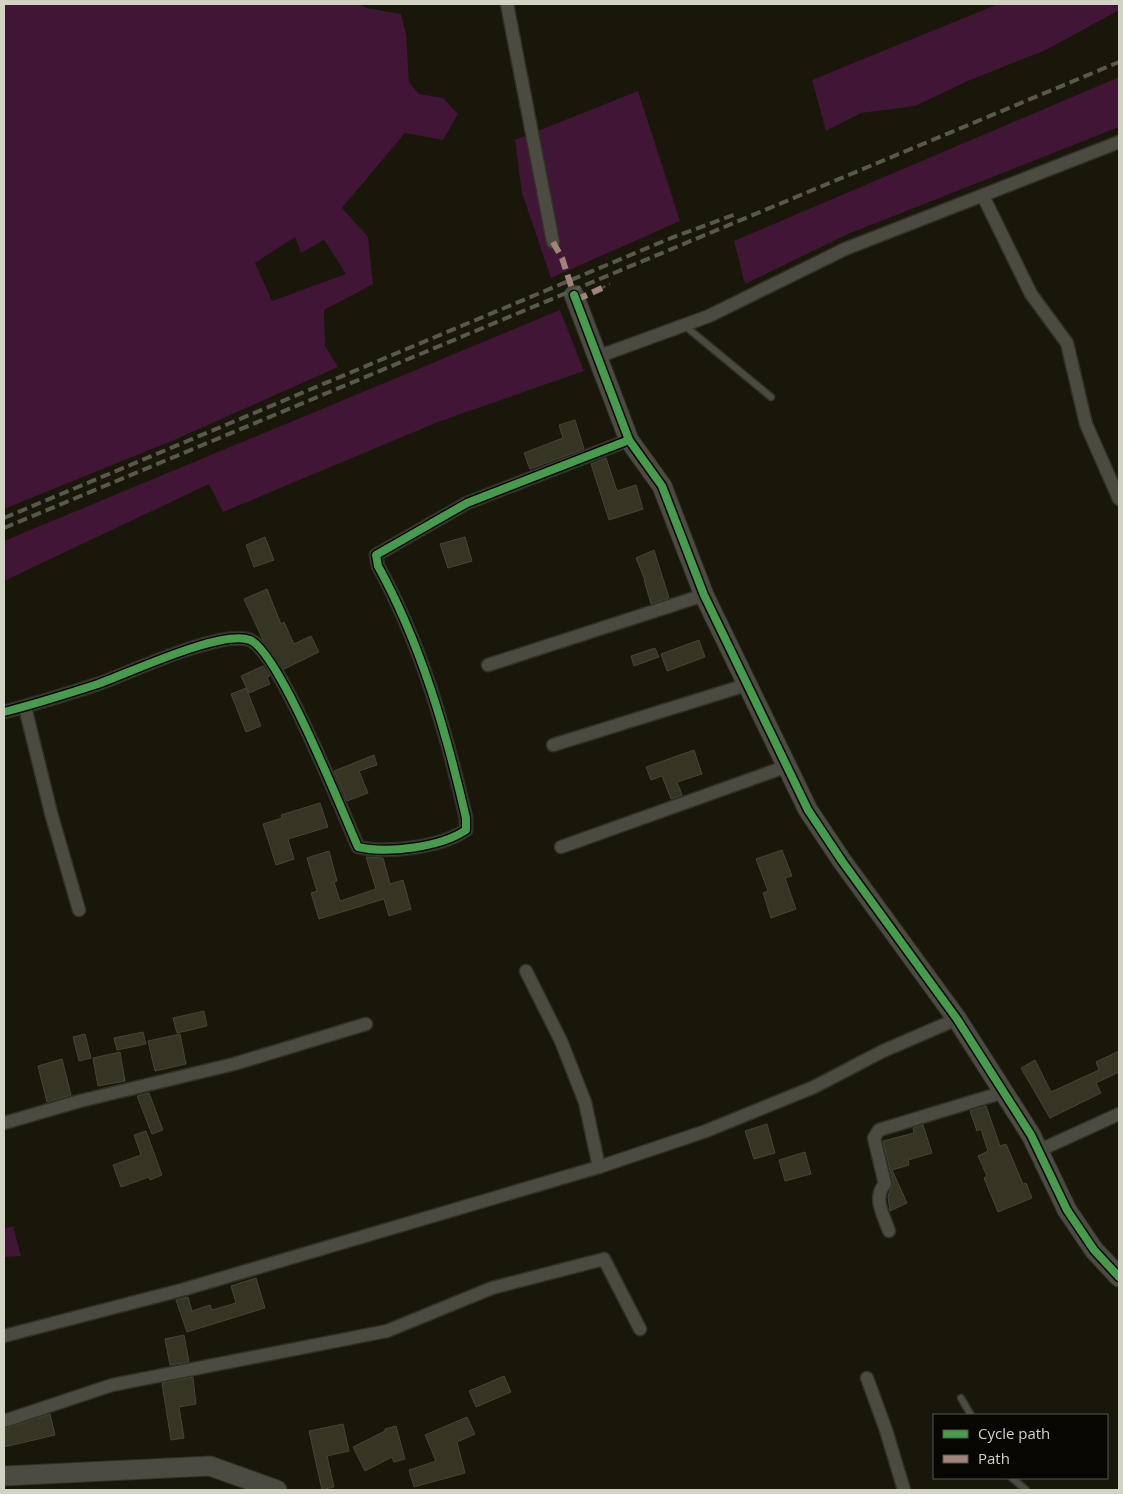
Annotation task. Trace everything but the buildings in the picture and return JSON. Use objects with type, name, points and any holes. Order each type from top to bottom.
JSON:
[{"type":"street","points":[[507,4],[553,242]]},
{"type":"street","points":[[597,357],[708,316],[846,249],[1119,142]]},
{"type":"street","points":[[983,196],[1032,294],[1067,343],[1086,424],[1119,498]]},
{"type":"street","points":[[574,295],[629,440],[662,486],[704,595],[785,767],[808,810],[842,861],[957,1019],[1040,1150],[1067,1210],[1094,1250],[1119,1277]]},
{"type":"street","points":[[4,712],[98,684],[201,646],[241,638],[252,641],[258,646],[269,659],[283,683],[358,847],[384,851],[406,849],[458,835],[466,830],[466,818],[436,704],[408,630],[378,566],[376,555],[419,528],[467,503],[629,440]]},
{"type":"street","points":[[488,665],[704,595]]},
{"type":"street","points":[[553,745],[746,685]]},
{"type":"street","points":[[25,706],[50,813],[79,910]]},
{"type":"street","points":[[561,847],[785,767]]},
{"type":"street","points":[[526,971],[562,1041],[585,1102],[599,1167]]},
{"type":"street","points":[[4,1336],[185,1289],[599,1167],[706,1130],[814,1087],[884,1051],[957,1019]]},
{"type":"street","points":[[4,1123],[80,1101],[234,1064],[366,1024]]},
{"type":"street","points":[[889,1231],[878,1196],[879,1190],[885,1184],[874,1138],[879,1130],[1004,1092]]},
{"type":"street","points":[[1040,1150],[1119,1114]]},
{"type":"street","points":[[4,1420],[112,1385],[387,1331],[492,1288],[604,1259],[640,1329]]},
{"type":"street","points":[[867,1378],[886,1430],[904,1490]]},
{"type":"street","points":[[4,1476],[210,1466],[277,1490]]},
{"type":"lane","points":[[684,325],[771,396]]},
{"type":"lane","points":[[961,1398],[970,1414]]},
{"type":"lane","points":[[1013,1479],[1026,1490]]},
{"type":"path","points":[[602,288],[610,284]]},
{"type":"shaded area","points":[[4,4],[359,4],[367,8],[401,14],[406,34],[409,82],[419,94],[443,98],[458,114],[443,140],[405,133],[342,208],[368,237],[373,284],[324,310],[325,346],[338,367],[174,440],[4,509]],"holes":[[[295,237],[301,253],[324,240],[346,274],[272,301],[255,263]]]},
{"type":"shaded area","points":[[998,4],[1119,4],[1119,10],[1046,50],[970,80],[915,106],[861,113],[826,131],[812,80]]},
{"type":"shaded area","points":[[1119,77],[1119,127],[848,234],[745,284],[734,241]]},
{"type":"shaded area","points":[[638,91],[680,221],[551,278],[522,193],[515,140]]},
{"type":"shaded area","points":[[560,310],[584,371],[438,422],[223,512],[209,484],[4,581],[4,541]]},
{"type":"shaded area","points":[[13,1226],[21,1256],[4,1257],[4,1229]]},
{"type":"railway","points":[[4,528],[1119,62]]},
{"type":"railway","points":[[4,518],[671,238],[736,214]]},
{"type":"marked path","points":[[553,242],[562,258],[574,295]]},
{"type":"marked path","points":[[576,300],[602,288]]},
{"type":"cycle path","points":[[574,295],[629,440],[662,486],[704,595],[808,810],[842,861],[957,1019],[1031,1135],[1067,1210],[1094,1250],[1119,1277]]},
{"type":"cycle path","points":[[4,712],[98,684],[198,646],[237,638],[250,640],[262,651],[277,672],[293,701],[358,847],[384,850],[414,848],[455,836],[466,830],[466,818],[450,753],[431,689],[407,626],[378,566],[376,555],[467,503],[629,440]]}]
